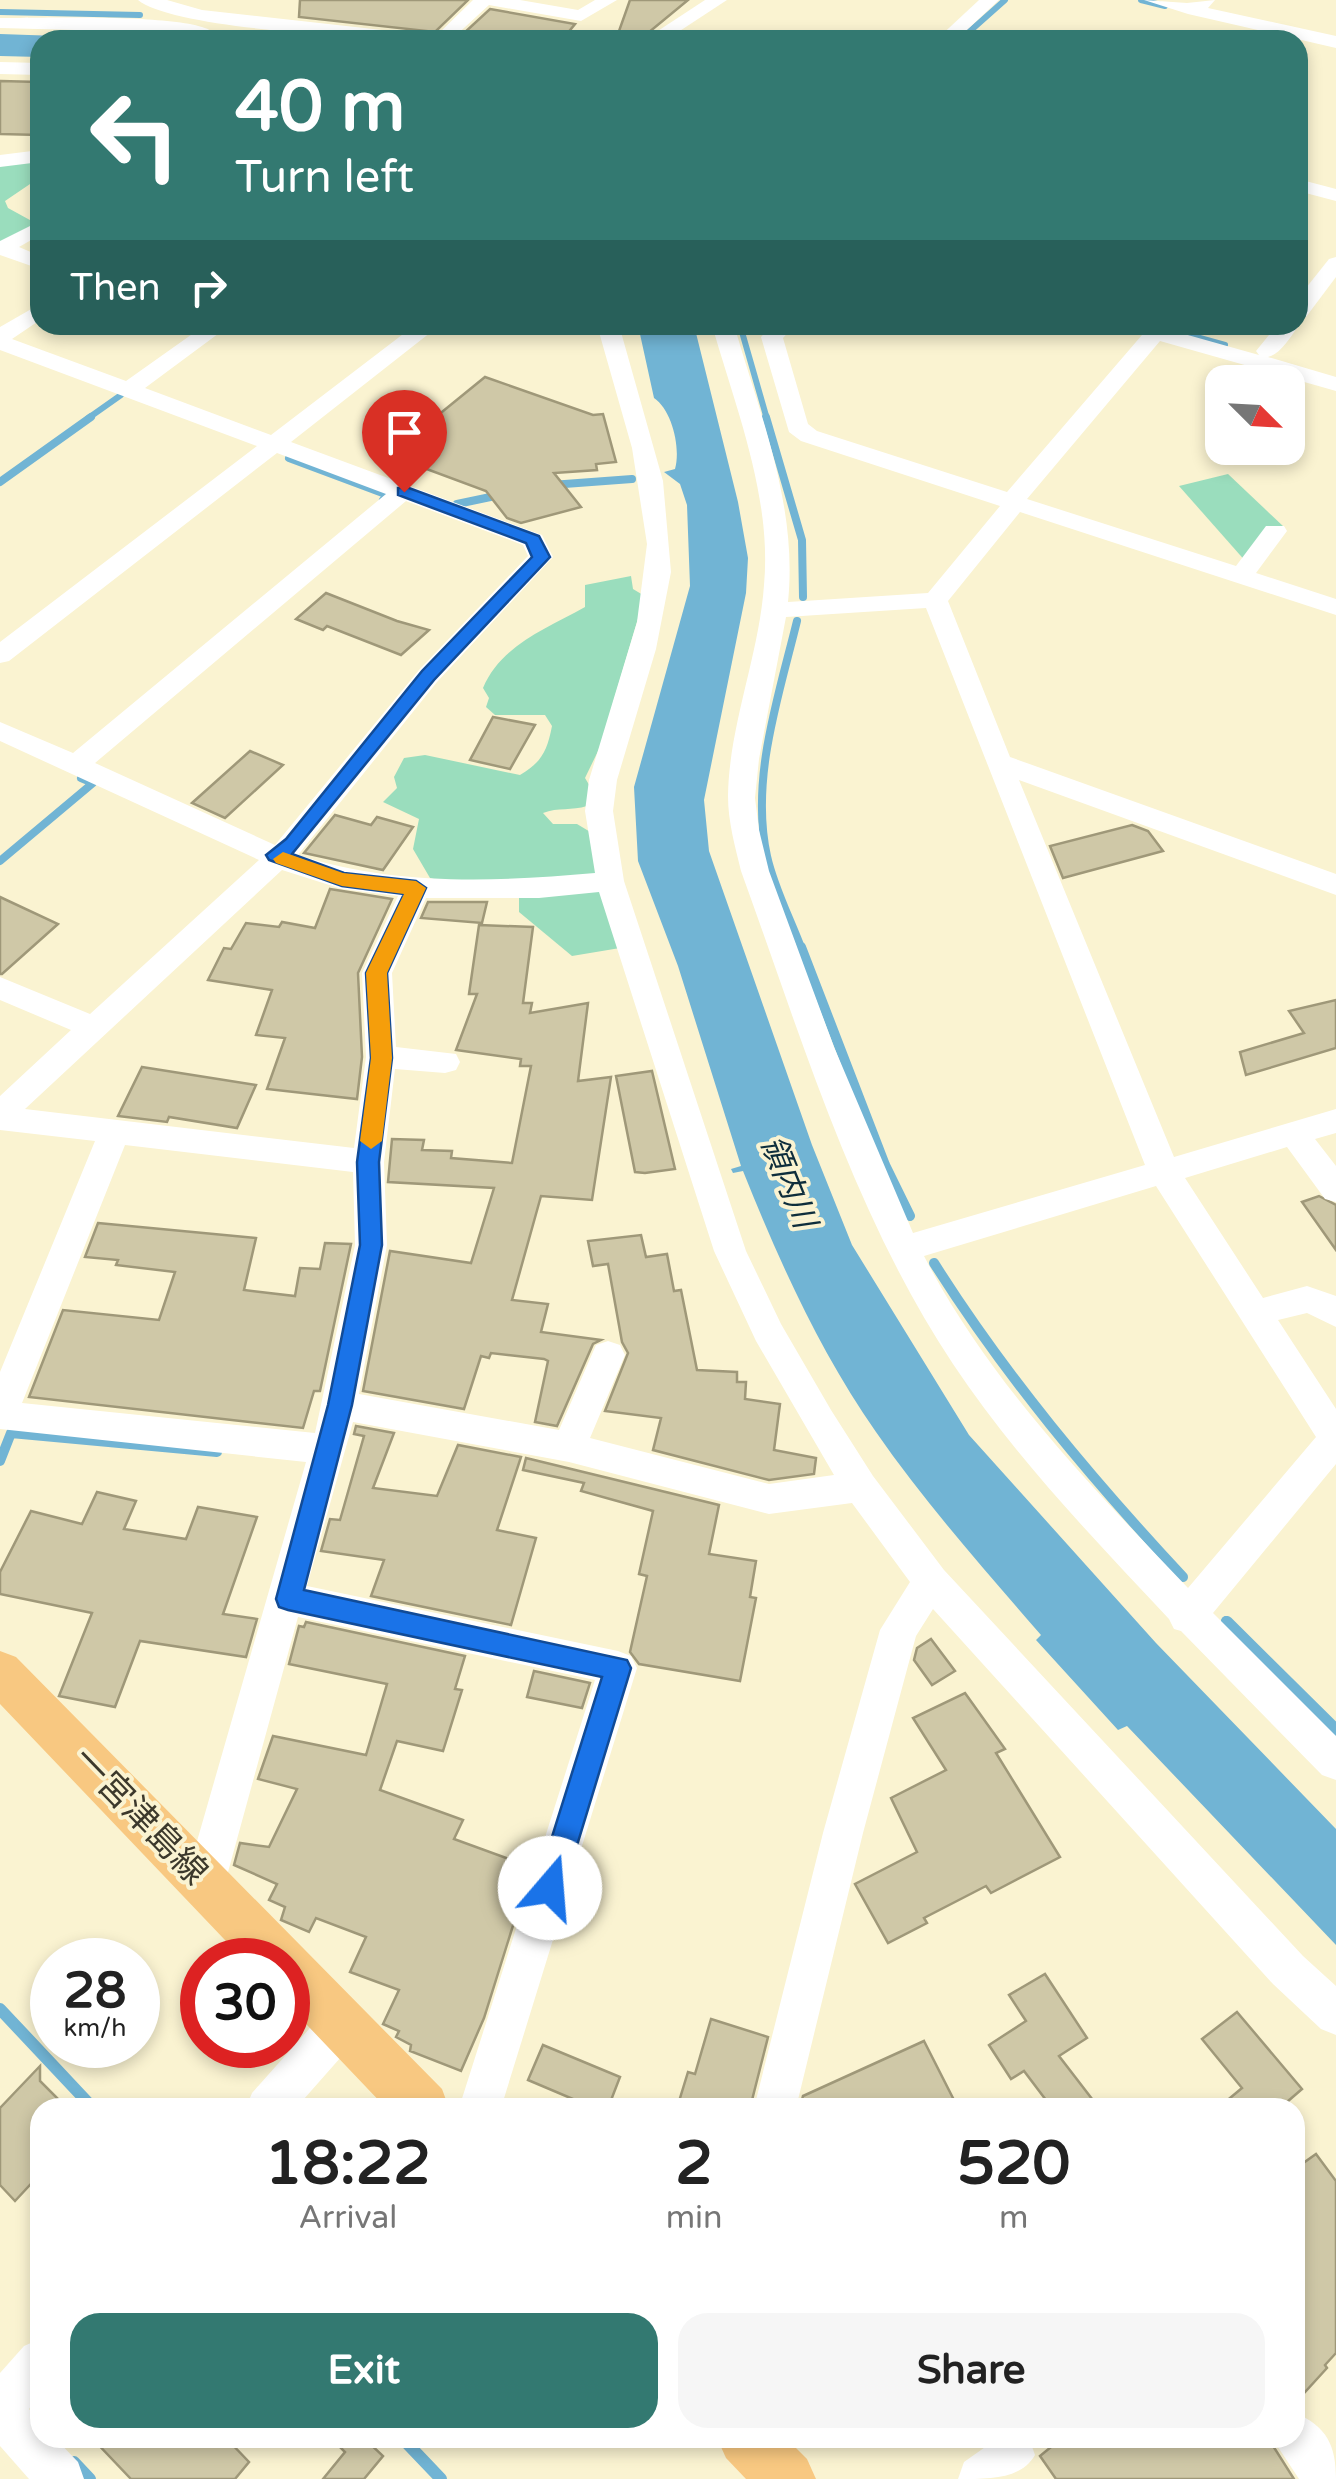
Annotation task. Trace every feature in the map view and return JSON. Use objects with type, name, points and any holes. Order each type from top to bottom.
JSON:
[{"type":"main road","name":"一宮津島線","points":[[0,1672],[258,1938]]},
{"type":"main road","points":[[310,1991],[413,2098]]},
{"type":"main road","points":[[756,2448],[788,2479]]},
{"type":"street","points":[[449,30],[487,0],[581,16],[608,0]]},
{"type":"street","points":[[669,30],[718,0]]},
{"type":"street","points":[[956,30],[990,0]]},
{"type":"street","points":[[1153,0],[1284,30]]},
{"type":"street","points":[[1188,8],[1212,0]]},
{"type":"street","points":[[159,2],[201,15],[338,30]]},
{"type":"street","points":[[0,23],[183,30]]},
{"type":"street","points":[[1308,36],[1336,42]]},
{"type":"street","points":[[0,68],[30,69]]},
{"type":"street","points":[[0,161],[30,157]]},
{"type":"street","points":[[1308,188],[1336,195]]},
{"type":"street","points":[[1,248],[30,232]]},
{"type":"street","points":[[1,248],[30,259]]},
{"type":"street","points":[[1308,299],[1336,263]]},
{"type":"street","points":[[0,340],[30,318]]},
{"type":"street","points":[[128,390],[205,335]]},
{"type":"street","points":[[0,655],[416,335]]},
{"type":"street","points":[[611,335],[655,502],[659,542],[654,598],[602,780],[600,811],[610,881],[730,1250],[776,1346],[860,1487],[931,1581],[1288,1970],[1336,2014]]},
{"type":"street","points":[[726,335],[777,527],[776,610],[742,788],[744,828],[755,870],[870,1178],[903,1249],[949,1330],[1007,1413],[1188,1617],[1336,1762]]},
{"type":"street","points":[[774,335],[797,427],[808,436],[1336,606]]},
{"type":"street","points":[[776,610],[935,600],[1158,335]]},
{"type":"street","points":[[1186,335],[1336,384]]},
{"type":"street","points":[[1194,335],[1336,372]]},
{"type":"street","points":[[1267,352],[1280,335]]},
{"type":"street","points":[[0,340],[533,540],[541,557],[428,676],[293,844],[276,855],[0,1116]]},
{"type":"street","points":[[76,765],[404,492]]},
{"type":"street","points":[[1241,576],[1275,531]]},
{"type":"street","points":[[935,600],[1164,1172],[1336,1439],[1188,1617]]},
{"type":"street","points":[[0,731],[276,855],[342,879],[416,888],[538,888],[610,881]]},
{"type":"street","points":[[998,762],[1336,885]]},
{"type":"street","points":[[206,1883],[340,1405],[371,1245],[368,1162],[381,1058],[377,973],[416,888]]},
{"type":"street","points":[[0,988],[92,1027]]},
{"type":"street","points":[[381,1058],[445,1062]]},
{"type":"street","points":[[0,1116],[368,1162]]},
{"type":"street","points":[[903,1249],[1336,1121]]},
{"type":"street","points":[[114,1133],[0,1414],[326,1449]]},
{"type":"street","points":[[1294,1134],[1336,1190]]},
{"type":"street","points":[[1257,1314],[1306,1297],[1324,1302],[1336,1314]]},
{"type":"street","points":[[569,1447],[608,1354]]},
{"type":"street","points":[[340,1405],[569,1447],[769,1499],[860,1487]]},
{"type":"street","points":[[777,2098],[899,1630],[931,1581]]},
{"type":"street","points":[[288,1599],[618,1668],[483,2098]]},
{"type":"street","points":[[277,2098],[342,2025]]},
{"type":"street","points":[[30,2374],[0,2410],[30,2444]]},
{"type":"street","points":[[34,2448],[61,2479]]},
{"type":"street","points":[[1304,2448],[1329,2479]]},
{"type":"green space","points":[[30,162],[30,184],[5,201],[8,208],[30,220],[30,230],[0,245],[0,164]]},
{"type":"green space","points":[[1228,474],[1284,527],[1255,572],[1179,486]]},
{"type":"green space","points":[[631,576],[633,589],[643,595],[642,605],[600,747],[585,778],[591,788],[587,806],[543,813],[553,824],[577,824],[597,836],[596,875],[457,885],[430,878],[413,849],[419,819],[383,802],[397,788],[394,777],[404,758],[425,755],[520,775],[534,765],[545,749],[552,726],[545,715],[495,715],[486,707],[489,698],[483,688],[513,649],[585,607],[585,585]]},
{"type":"green space","points":[[604,886],[626,947],[572,956],[519,912],[519,894]]},
{"type":"water","points":[[0,34],[30,35],[30,57],[0,56]]},
{"type":"water","name":"領内川","points":[[640,335],[696,335],[748,558],[746,593],[704,800],[709,851],[812,1145],[852,1245],[969,1435],[1156,1643],[1336,1829],[1336,1945],[1127,1726],[1118,1730],[1036,1640],[1041,1635],[915,1485],[837,1370],[786,1272],[743,1171],[733,1173],[731,1169],[741,1166],[678,966],[638,861],[634,787],[690,586],[687,505],[680,484],[664,472],[675,469],[676,440],[666,411],[654,398]]},
{"type":"building","points":[[300,0],[468,0],[437,30],[299,17]]},
{"type":"building","points":[[630,0],[688,0],[652,30],[619,30]]},
{"type":"building","points":[[490,9],[575,24],[570,30],[467,30]]},
{"type":"building","points":[[0,81],[30,82],[30,135],[0,134]]},
{"type":"building","points":[[485,377],[593,415],[603,414],[616,462],[596,464],[597,470],[554,473],[581,507],[521,523],[507,518],[486,491],[389,455]]},
{"type":"building","points":[[326,593],[429,630],[401,655],[327,626],[323,630],[296,619]]},
{"type":"building","points":[[493,717],[535,725],[510,769],[470,760]]},
{"type":"building","points":[[250,751],[283,765],[225,818],[192,803]]},
{"type":"building","points":[[335,815],[371,825],[377,817],[413,827],[383,870],[304,853]]},
{"type":"building","points":[[1132,825],[1148,831],[1163,851],[1063,878],[1050,846]]},
{"type":"building","points":[[330,889],[392,899],[358,973],[362,1057],[357,1099],[267,1089],[285,1038],[256,1035],[272,990],[208,980],[224,948],[231,949],[246,923],[279,927],[282,922],[315,928]]},
{"type":"building","points":[[0,897],[58,924],[2,974],[0,974]]},
{"type":"building","points":[[428,902],[487,902],[482,923],[421,918]]},
{"type":"building","points":[[479,925],[533,927],[523,1003],[532,1003],[530,1013],[588,1003],[578,1081],[611,1077],[592,1200],[541,1196],[512,1300],[548,1304],[541,1332],[601,1340],[593,1344],[557,1426],[535,1422],[548,1361],[544,1359],[491,1353],[489,1358],[481,1356],[464,1409],[363,1391],[390,1251],[471,1263],[494,1188],[388,1182],[392,1139],[424,1140],[422,1150],[452,1151],[451,1158],[512,1163],[531,1066],[520,1066],[521,1059],[456,1050],[477,994],[469,994]]},
{"type":"building","points":[[1336,1000],[1336,1048],[1246,1075],[1240,1052],[1304,1033],[1289,1011]]},
{"type":"building","points":[[142,1067],[256,1085],[237,1128],[169,1117],[167,1122],[118,1116]]},
{"type":"building","points":[[652,1071],[675,1169],[635,1172],[616,1076]]},
{"type":"building","points":[[1319,1196],[1336,1205],[1336,1250],[1302,1202]]},
{"type":"building","points":[[98,1223],[256,1238],[244,1290],[295,1296],[300,1268],[320,1269],[325,1243],[351,1244],[320,1391],[314,1391],[303,1428],[29,1397],[63,1310],[159,1320],[175,1272],[85,1257]]},
{"type":"building","points":[[641,1235],[646,1257],[667,1254],[674,1291],[681,1290],[697,1370],[737,1372],[737,1382],[746,1382],[745,1399],[780,1404],[774,1450],[816,1458],[814,1474],[769,1480],[653,1450],[661,1418],[605,1411],[628,1353],[622,1342],[608,1264],[593,1266],[588,1241]]},
{"type":"building","points":[[356,1426],[394,1433],[373,1488],[437,1496],[458,1445],[521,1457],[497,1530],[536,1538],[511,1625],[371,1596],[384,1560],[321,1551],[330,1519],[340,1520],[364,1436],[354,1434]]},
{"type":"building","points":[[526,1458],[719,1505],[709,1554],[756,1561],[750,1597],[756,1598],[740,1681],[639,1664],[630,1652],[647,1576],[639,1574],[653,1511],[581,1491],[584,1483],[523,1470]]},
{"type":"building","points":[[97,1492],[136,1501],[124,1529],[186,1539],[198,1507],[257,1517],[223,1614],[257,1619],[246,1657],[140,1641],[115,1707],[59,1696],[92,1613],[0,1594],[0,1572],[31,1511],[82,1524]]},
{"type":"building","points":[[306,1622],[465,1656],[455,1689],[462,1690],[443,1751],[397,1741],[380,1790],[463,1820],[454,1839],[517,1862],[511,1875],[527,1881],[484,2018],[461,2071],[410,2051],[411,2045],[396,2037],[399,2031],[383,2024],[399,1990],[350,1972],[366,1937],[316,1918],[309,1932],[281,1920],[285,1907],[269,1900],[277,1884],[234,1865],[240,1843],[269,1847],[297,1789],[258,1779],[273,1736],[366,1755],[387,1684],[289,1664],[299,1626],[304,1627]]},
{"type":"building","points":[[931,1639],[955,1671],[932,1685],[914,1660],[917,1648]]},
{"type":"building","points":[[534,1671],[590,1683],[582,1708],[527,1697]]},
{"type":"building","points":[[965,1693],[1005,1749],[996,1753],[1060,1857],[991,1893],[986,1886],[924,1918],[927,1923],[888,1943],[855,1884],[917,1852],[891,1798],[946,1770],[913,1718]]},
{"type":"building","points":[[1045,1974],[1087,2038],[1059,2056],[1091,2098],[1044,2098],[1024,2071],[1011,2079],[989,2045],[1026,2021],[1009,1995]]},
{"type":"building","points":[[1237,2012],[1302,2089],[1292,2098],[1230,2098],[1242,2088],[1202,2039]]},
{"type":"building","points":[[711,2019],[768,2037],[753,2098],[680,2098],[688,2072],[695,2074]]},
{"type":"building","points":[[924,2041],[953,2098],[802,2098]]},
{"type":"building","points":[[543,2045],[620,2077],[612,2098],[570,2098],[528,2080]]},
{"type":"building","points":[[40,2068],[40,2081],[57,2098],[30,2098],[30,2185],[15,2201],[0,2185],[0,2108]]},
{"type":"building","points":[[1316,2154],[1336,2181],[1336,2353],[1305,2392],[1305,2162]]},
{"type":"building","points":[[102,2448],[236,2448],[249,2462],[235,2479],[131,2479]]},
{"type":"building","points":[[341,2448],[375,2448],[383,2456],[364,2479],[323,2479],[345,2452]]},
{"type":"building","points":[[1050,2448],[1274,2448],[1294,2479],[1056,2479],[1040,2456]]},
{"type":"waterway","points":[[971,30],[1005,0]]},
{"type":"waterway","points":[[1141,0],[1165,6]]},
{"type":"waterway","points":[[0,12],[140,15]]},
{"type":"waterway","points":[[743,335],[767,419]]},
{"type":"waterway","points":[[1189,335],[1225,345]]},
{"type":"waterway","points":[[87,419],[121,395]]},
{"type":"waterway","points":[[0,482],[91,417]]},
{"type":"waterway","points":[[766,417],[802,540],[803,597]]},
{"type":"waterway","points":[[289,458],[388,495],[383,500]]},
{"type":"waterway","points":[[551,485],[632,479]]},
{"type":"waterway","points":[[457,504],[500,495]]},
{"type":"waterway","points":[[797,621],[769,737],[762,797],[770,868],[802,950]]},
{"type":"waterway","points":[[0,861],[93,783],[81,778]]},
{"type":"waterway","points":[[801,947],[885,1165],[910,1216]]},
{"type":"waterway","points":[[934,1263],[1051,1426],[1183,1577]]},
{"type":"waterway","points":[[0,1461],[11,1433],[217,1452]]},
{"type":"waterway","points":[[1227,1622],[1336,1730]]},
{"type":"waterway","points":[[0,2009],[84,2098]]},
{"type":"waterway","points":[[412,2448],[441,2479]]},
{"type":"waterway","points":[[74,2462],[90,2479]]},
{"type":"slow traffic","points":[[283,859],[342,879],[416,888],[377,973],[381,1058],[371,1141]]},
{"type":"route","points":[[404,492],[533,540],[541,557],[428,676],[293,844],[276,855],[342,879],[416,888],[377,973],[381,1058],[368,1162],[371,1245],[340,1405],[288,1599],[618,1668],[550,1888]]}]
